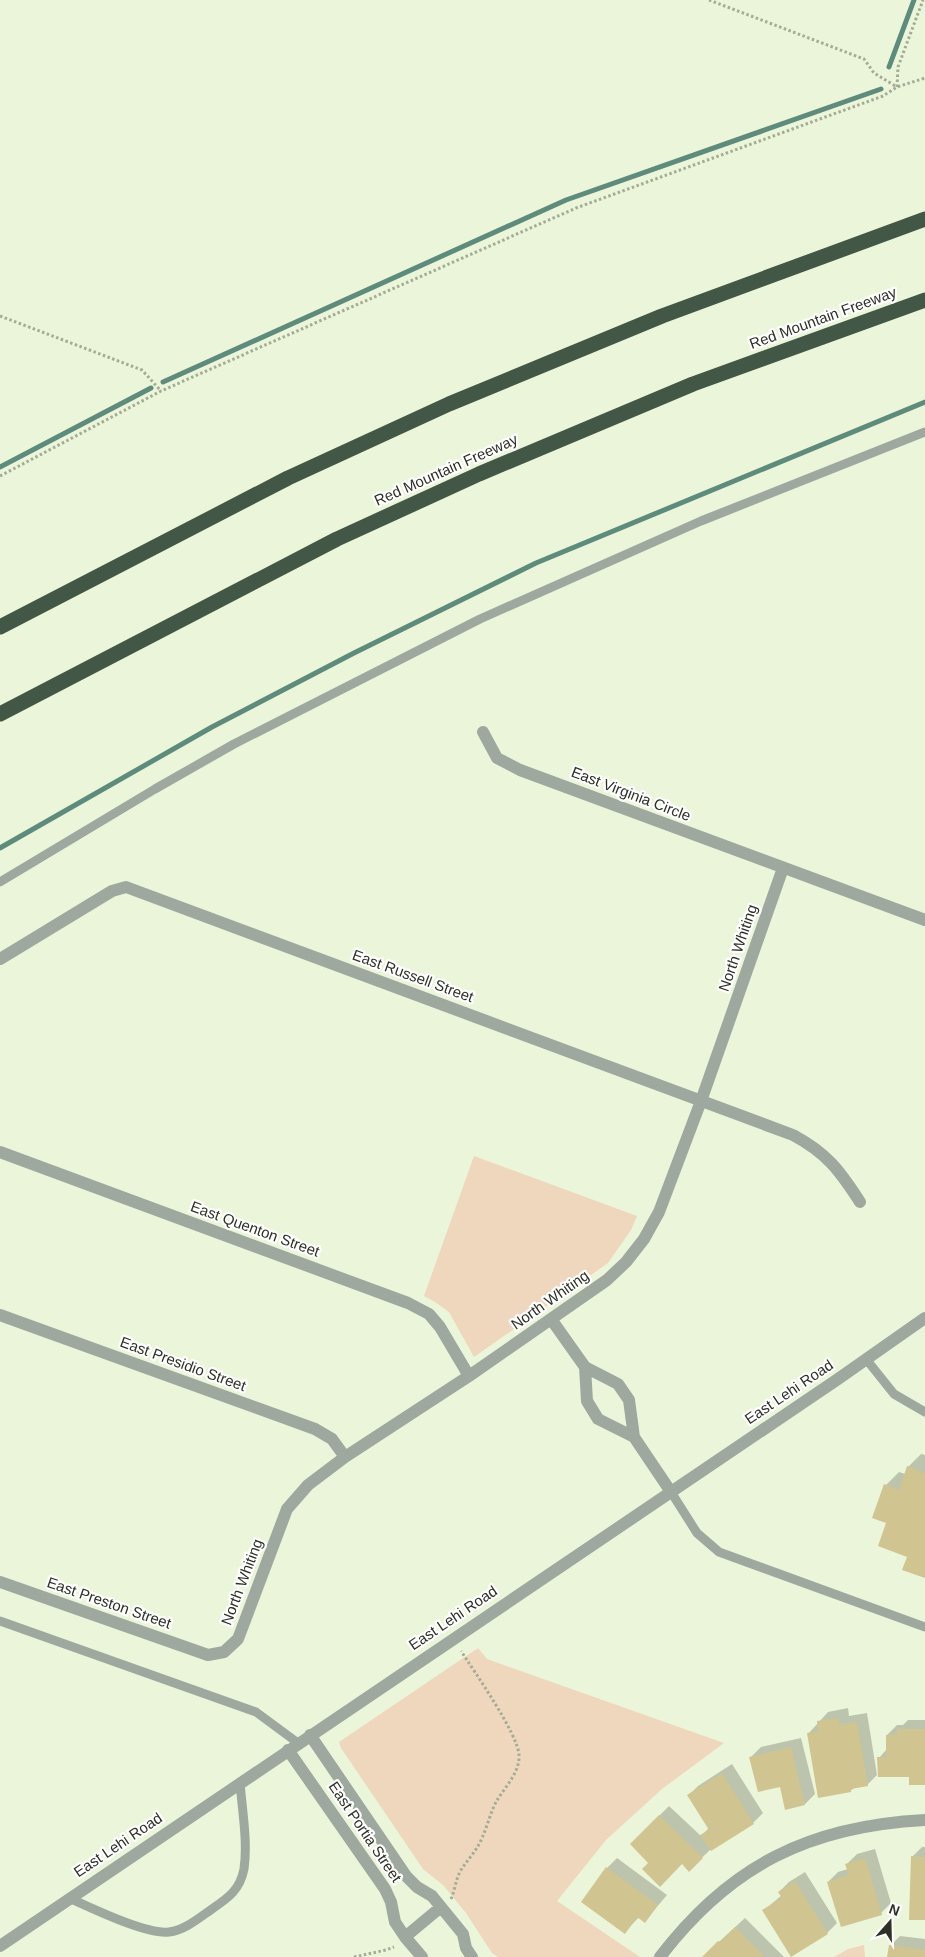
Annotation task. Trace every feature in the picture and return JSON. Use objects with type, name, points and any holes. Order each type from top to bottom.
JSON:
[{"type":"highway","points":[[0,627],[288,478],[449,404],[662,316],[925,219]]},
{"type":"highway","name":"Red Mountain Freeway","points":[[0,714],[337,539],[479,474],[693,384],[925,300]]},
{"type":"street","name":"East Virginia Circle","points":[[483,732],[497,758],[520,770],[925,920]]},
{"type":"street","name":"North Whiting","points":[[208,1655],[224,1652],[238,1639],[287,1509],[308,1485],[345,1457],[469,1376],[607,1280],[626,1262],[644,1240],[659,1212],[702,1101],[783,868]]},
{"type":"street","name":"East Russell Street","points":[[0,959],[112,891],[126,887],[793,1135],[813,1146],[839,1170],[860,1202]]},
{"type":"street","name":"East Quenton Street","points":[[0,1152],[408,1302],[428,1314],[440,1327],[469,1376]]},
{"type":"street","name":"East Presidio Street","points":[[0,1315],[315,1429],[332,1440],[345,1457]]},
{"type":"street","name":"East Lehi Road","points":[[0,1946],[925,1318]]},
{"type":"street","points":[[551,1319],[585,1367],[618,1384],[629,1400],[634,1437],[670,1492]]},
{"type":"street","points":[[585,1367],[587,1401],[598,1419],[634,1437]]},
{"type":"street","name":"East Preston Street","points":[[0,1582],[208,1655]]},
{"type":"street","name":"East Portia Street","points":[[310,1735],[406,1876],[416,1887],[432,1896],[463,1934],[466,1948],[472,1957]]},
{"type":"street","name":"East Portia Street","points":[[293,1746],[386,1889],[395,1922],[422,1957]]},
{"type":"street","points":[[660,1957],[680,1930],[728,1886],[793,1847],[823,1836],[862,1826],[925,1820]]},
{"type":"street","points":[[405,1937],[441,1907]]},
{"type":"lane","points":[[0,882],[234,744],[480,619],[548,587],[701,521],[925,432]]},
{"type":"lane","points":[[866,1359],[894,1394],[925,1412]]},
{"type":"lane","points":[[670,1492],[697,1532],[719,1552],[925,1626]]},
{"type":"lane","points":[[0,1621],[256,1712],[293,1746]]},
{"type":"lane","points":[[69,1898],[107,1915],[157,1932],[182,1929],[222,1903],[230,1897],[239,1885],[244,1870],[245,1852],[240,1782]]},
{"type":"path","points":[[710,0],[864,59],[874,73],[896,87]]},
{"type":"path","points":[[896,87],[898,67],[923,0]]},
{"type":"path","points":[[0,476],[161,391],[576,208],[883,96],[896,87],[925,78]]},
{"type":"path","points":[[0,316],[142,370],[161,391]]},
{"type":"path","points":[[441,1907],[451,1900],[461,1871],[472,1858],[495,1805],[508,1785],[518,1764],[519,1755],[518,1745],[506,1722],[453,1638]]},
{"type":"path","points":[[354,1957],[373,1955],[386,1950],[395,1946],[405,1937]]},
{"type":"shaded area","points":[[474,1156],[637,1216],[631,1230],[608,1263],[474,1357],[449,1312],[424,1296]]},
{"type":"shaded area","points":[[478,1648],[487,1659],[724,1743],[662,1789],[606,1840],[557,1901],[640,1957],[498,1957],[492,1953],[466,1913],[443,1885],[423,1869],[341,1748],[339,1742]]},
{"type":"shaded area","points":[[864,1945],[865,1957],[834,1957],[848,1949]]},
{"type":"building","points":[[907,1466],[925,1473],[925,1578],[902,1570],[907,1557],[878,1546],[886,1523],[872,1518],[884,1484],[899,1490]]},
{"type":"building","points":[[838,1718],[840,1725],[857,1722],[868,1786],[851,1789],[851,1792],[818,1798],[807,1733],[818,1731],[817,1721]]},
{"type":"building","points":[[897,1729],[925,1729],[925,1785],[909,1785],[909,1777],[878,1777],[877,1757],[886,1757],[886,1735],[897,1735]]},
{"type":"building","points":[[791,1747],[805,1805],[785,1810],[780,1787],[758,1792],[749,1757]]},
{"type":"building","points":[[722,1773],[754,1824],[711,1851],[700,1835],[709,1830],[687,1795]]},
{"type":"building","points":[[659,1815],[703,1858],[689,1872],[682,1864],[660,1887],[642,1869],[648,1863],[630,1844]]},
{"type":"building","points":[[911,1856],[925,1857],[925,1920],[909,1920]]},
{"type":"building","points":[[865,1858],[882,1915],[841,1927],[827,1882],[849,1875],[845,1864]]},
{"type":"building","points":[[606,1867],[658,1905],[645,1923],[637,1917],[625,1934],[581,1902]]},
{"type":"building","points":[[795,1881],[828,1934],[791,1957],[762,1910],[782,1898],[778,1892]]},
{"type":"building","points":[[735,1927],[765,1957],[702,1957],[718,1941],[720,1942]]},
{"type":"building","points":[[889,1945],[925,1950],[925,1957],[887,1957]]},
{"type":"waterway","points":[[889,67],[914,0]]},
{"type":"waterway","points":[[163,382],[566,200],[881,89]]},
{"type":"waterway","points":[[0,467],[151,388]]},
{"type":"waterway","points":[[0,848],[212,727],[354,653],[536,563],[925,402]]}]
